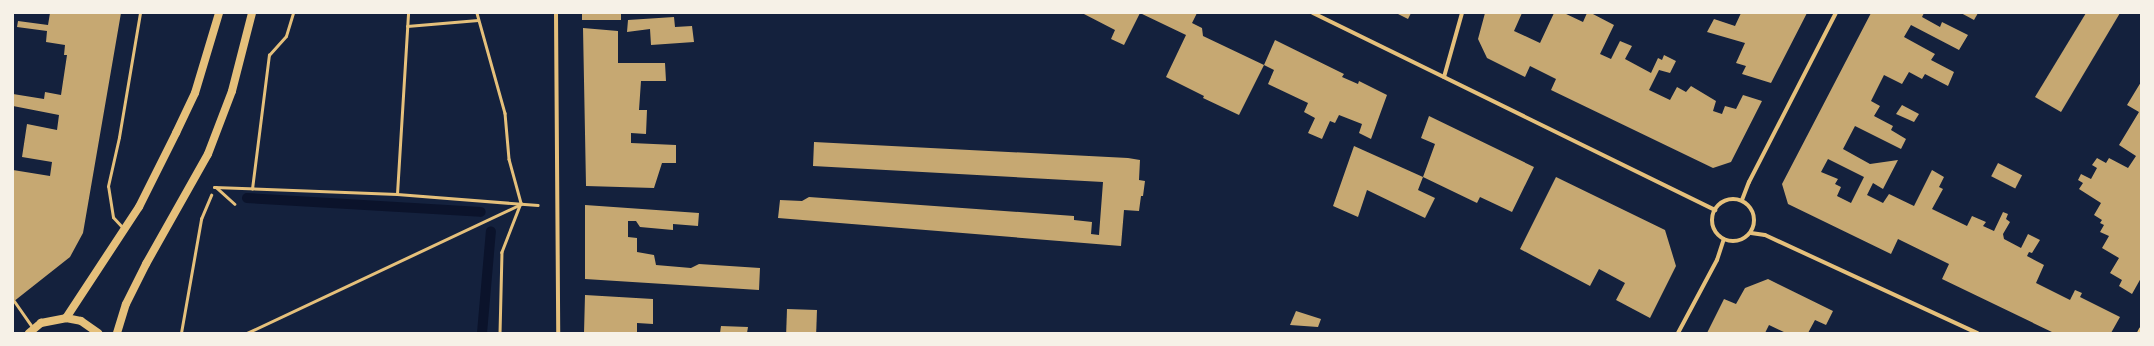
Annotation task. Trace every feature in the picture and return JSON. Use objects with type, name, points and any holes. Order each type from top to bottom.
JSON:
[{"type":"main road","points":[[66,318],[139,207],[195,93],[219,13]]},
{"type":"main road","points":[[117,333],[126,304],[146,264],[208,154],[234,85],[252,13]]},
{"type":"main road","points":[[31,331],[49,320],[66,318],[81,321],[98,333]]},
{"type":"street","points":[[556,13],[558,333]]},
{"type":"street","points":[[1313,13],[1715,210]]},
{"type":"street","points":[[1444,77],[1462,13]]},
{"type":"street","points":[[1742,200],[1749,182],[1836,13]]},
{"type":"street","points":[[1727,199],[1742,200],[1754,212],[1755,226],[1751,233],[1738,241],[1724,239],[1713,226],[1712,218],[1715,210],[1727,199]]},
{"type":"street","points":[[1751,233],[1765,235],[1977,333]]},
{"type":"street","points":[[1678,333],[1717,260],[1724,239]]},
{"type":"street","points":[[2139,333],[2141,329]]},
{"type":"lane","points":[[124,229],[113,217],[108,186],[119,137],[140,13]]},
{"type":"lane","points":[[14,301],[31,331]]},
{"type":"path","points":[[252,189],[269,55],[286,36],[292,13]]},
{"type":"path","points":[[397,194],[408,13]]},
{"type":"path","points":[[478,13],[478,20],[505,113],[509,159],[521,203],[502,252],[500,333]]},
{"type":"path","points":[[407,26],[478,20]]},
{"type":"path","points":[[215,186],[235,204]]},
{"type":"path","points":[[181,333],[201,219],[215,186]]},
{"type":"path","points":[[210,187],[397,194],[558,206]]},
{"type":"path","points":[[246,333],[521,203]]},
{"type":"building","points":[[50,13],[121,13],[83,233],[70,257],[13,302],[13,170],[50,176],[52,162],[22,157],[27,124],[57,130],[59,115],[13,106],[13,94],[44,99],[45,92],[61,95],[67,55],[64,55],[65,45],[46,42],[47,31],[17,27],[18,21],[48,25]]},
{"type":"building","points":[[582,13],[621,13],[621,20],[582,20]]},
{"type":"building","points":[[1082,13],[1140,13],[1124,45],[1111,39],[1115,30]]},
{"type":"building","points":[[1140,13],[1197,13],[1192,23],[1202,28],[1203,36],[1264,65],[1239,115],[1203,98],[1204,96],[1166,77],[1186,35]]},
{"type":"building","points":[[1396,13],[1411,13],[1408,19]]},
{"type":"building","points":[[1485,13],[1522,13],[1514,31],[1540,43],[1554,13],[1564,13],[1583,22],[1587,13],[1591,13],[1614,25],[1600,54],[1611,59],[1620,41],[1632,46],[1625,59],[1651,73],[1658,58],[1662,60],[1664,55],[1676,61],[1670,73],[1659,70],[1649,90],[1670,100],[1677,87],[1686,92],[1691,86],[1716,101],[1713,111],[1722,114],[1725,106],[1736,109],[1743,95],[1762,101],[1731,162],[1713,168],[1551,90],[1556,79],[1530,66],[1525,77],[1487,58],[1478,39]]},
{"type":"building","points":[[1741,13],[1807,13],[1771,83],[1742,74],[1746,66],[1736,63],[1745,43],[1707,32],[1714,19],[1735,26]]},
{"type":"building","points":[[1871,13],[1924,13],[1922,17],[1940,27],[1942,22],[1968,35],[1959,50],[1911,25],[1904,37],[1935,54],[1931,60],[1954,72],[1948,86],[1925,74],[1922,79],[1909,72],[1902,84],[1884,75],[1871,101],[1880,106],[1874,116],[1893,126],[1891,130],[1906,139],[1901,149],[1855,126],[1843,149],[1870,164],[1898,160],[1883,189],[1873,183],[1867,195],[1883,203],[1889,194],[1914,206],[1932,170],[1944,177],[1939,187],[1943,189],[1932,209],[1967,226],[1972,216],[1986,222],[1983,226],[1994,231],[2003,212],[2008,214],[2006,219],[2010,222],[2003,234],[2004,239],[2021,248],[2028,234],[2040,240],[2032,253],[2029,252],[2027,256],[2044,265],[2036,283],[2070,300],[2075,290],[2082,293],[2080,297],[2120,317],[2111,333],[2054,333],[1942,279],[1949,264],[1898,239],[1891,254],[1788,204],[1782,184]],"holes":[[[1828,159],[1864,177],[1851,203],[1837,196],[1841,187],[1835,184],[1838,179],[1821,172]]]},
{"type":"building","points":[[1961,13],[1978,13],[1974,20]]},
{"type":"building","points":[[2086,13],[2120,13],[2061,112],[2035,97]]},
{"type":"building","points":[[674,17],[675,27],[692,26],[694,42],[651,45],[650,29],[627,32],[628,20]]},
{"type":"building","points":[[583,28],[618,31],[618,63],[665,63],[666,81],[641,81],[639,110],[647,110],[646,134],[631,133],[631,143],[676,145],[676,163],[662,163],[654,188],[586,186]]},
{"type":"building","points":[[1275,40],[1344,74],[1342,77],[1358,84],[1359,81],[1387,95],[1371,139],[1359,133],[1362,124],[1339,115],[1335,123],[1330,121],[1322,139],[1308,133],[1315,118],[1304,112],[1308,103],[1268,84],[1274,70],[1264,65]]},
{"type":"building","points":[[2141,82],[2141,278],[2132,294],[2119,286],[2122,280],[2110,273],[2119,258],[2102,248],[2109,236],[2100,232],[2104,225],[2100,223],[2102,220],[2094,215],[2101,203],[2079,189],[2083,183],[2078,180],[2081,174],[2091,179],[2097,168],[2092,165],[2097,158],[2106,163],[2109,158],[2128,168],[2136,156],[2119,145],[2139,112],[2127,105]]},
{"type":"building","points":[[1902,105],[1919,114],[1914,122],[1896,114]]},
{"type":"building","points":[[1429,116],[1534,167],[1512,212],[1480,197],[1477,203],[1423,177],[1435,144],[1421,138]]},
{"type":"building","points":[[814,142],[1128,158],[1140,160],[1139,180],[1145,181],[1143,196],[1141,196],[1139,211],[1124,210],[1121,246],[778,218],[780,200],[802,201],[809,197],[1074,216],[1074,220],[1092,222],[1091,234],[1099,235],[1103,182],[813,166]]},
{"type":"building","points":[[1354,146],[1423,177],[1418,190],[1435,198],[1425,218],[1367,190],[1358,217],[1333,206]]},
{"type":"building","points":[[1998,163],[2022,175],[2015,189],[1991,176]]},
{"type":"building","points":[[1556,177],[1665,230],[1676,266],[1650,318],[1616,300],[1625,283],[1599,269],[1590,286],[1520,249]]},
{"type":"building","points":[[585,205],[699,213],[698,226],[673,224],[673,230],[640,227],[636,221],[628,221],[628,237],[637,238],[637,252],[654,255],[656,265],[691,268],[699,264],[760,268],[759,290],[585,279]]},
{"type":"building","points":[[1768,279],[1833,311],[1826,325],[1815,320],[1808,333],[1786,333],[1769,325],[1765,333],[1707,333],[1724,299],[1736,304],[1745,288]]},
{"type":"building","points":[[585,295],[653,299],[653,324],[637,323],[637,333],[584,333]]},
{"type":"building","points":[[787,309],[817,310],[816,333],[786,333]]},
{"type":"building","points":[[1296,311],[1321,319],[1318,327],[1290,325]]},
{"type":"building","points":[[721,326],[748,327],[747,333],[720,333]]},
{"type":"waterway","points":[[247,198],[481,212]]},
{"type":"waterway","points":[[482,333],[491,231]]}]
